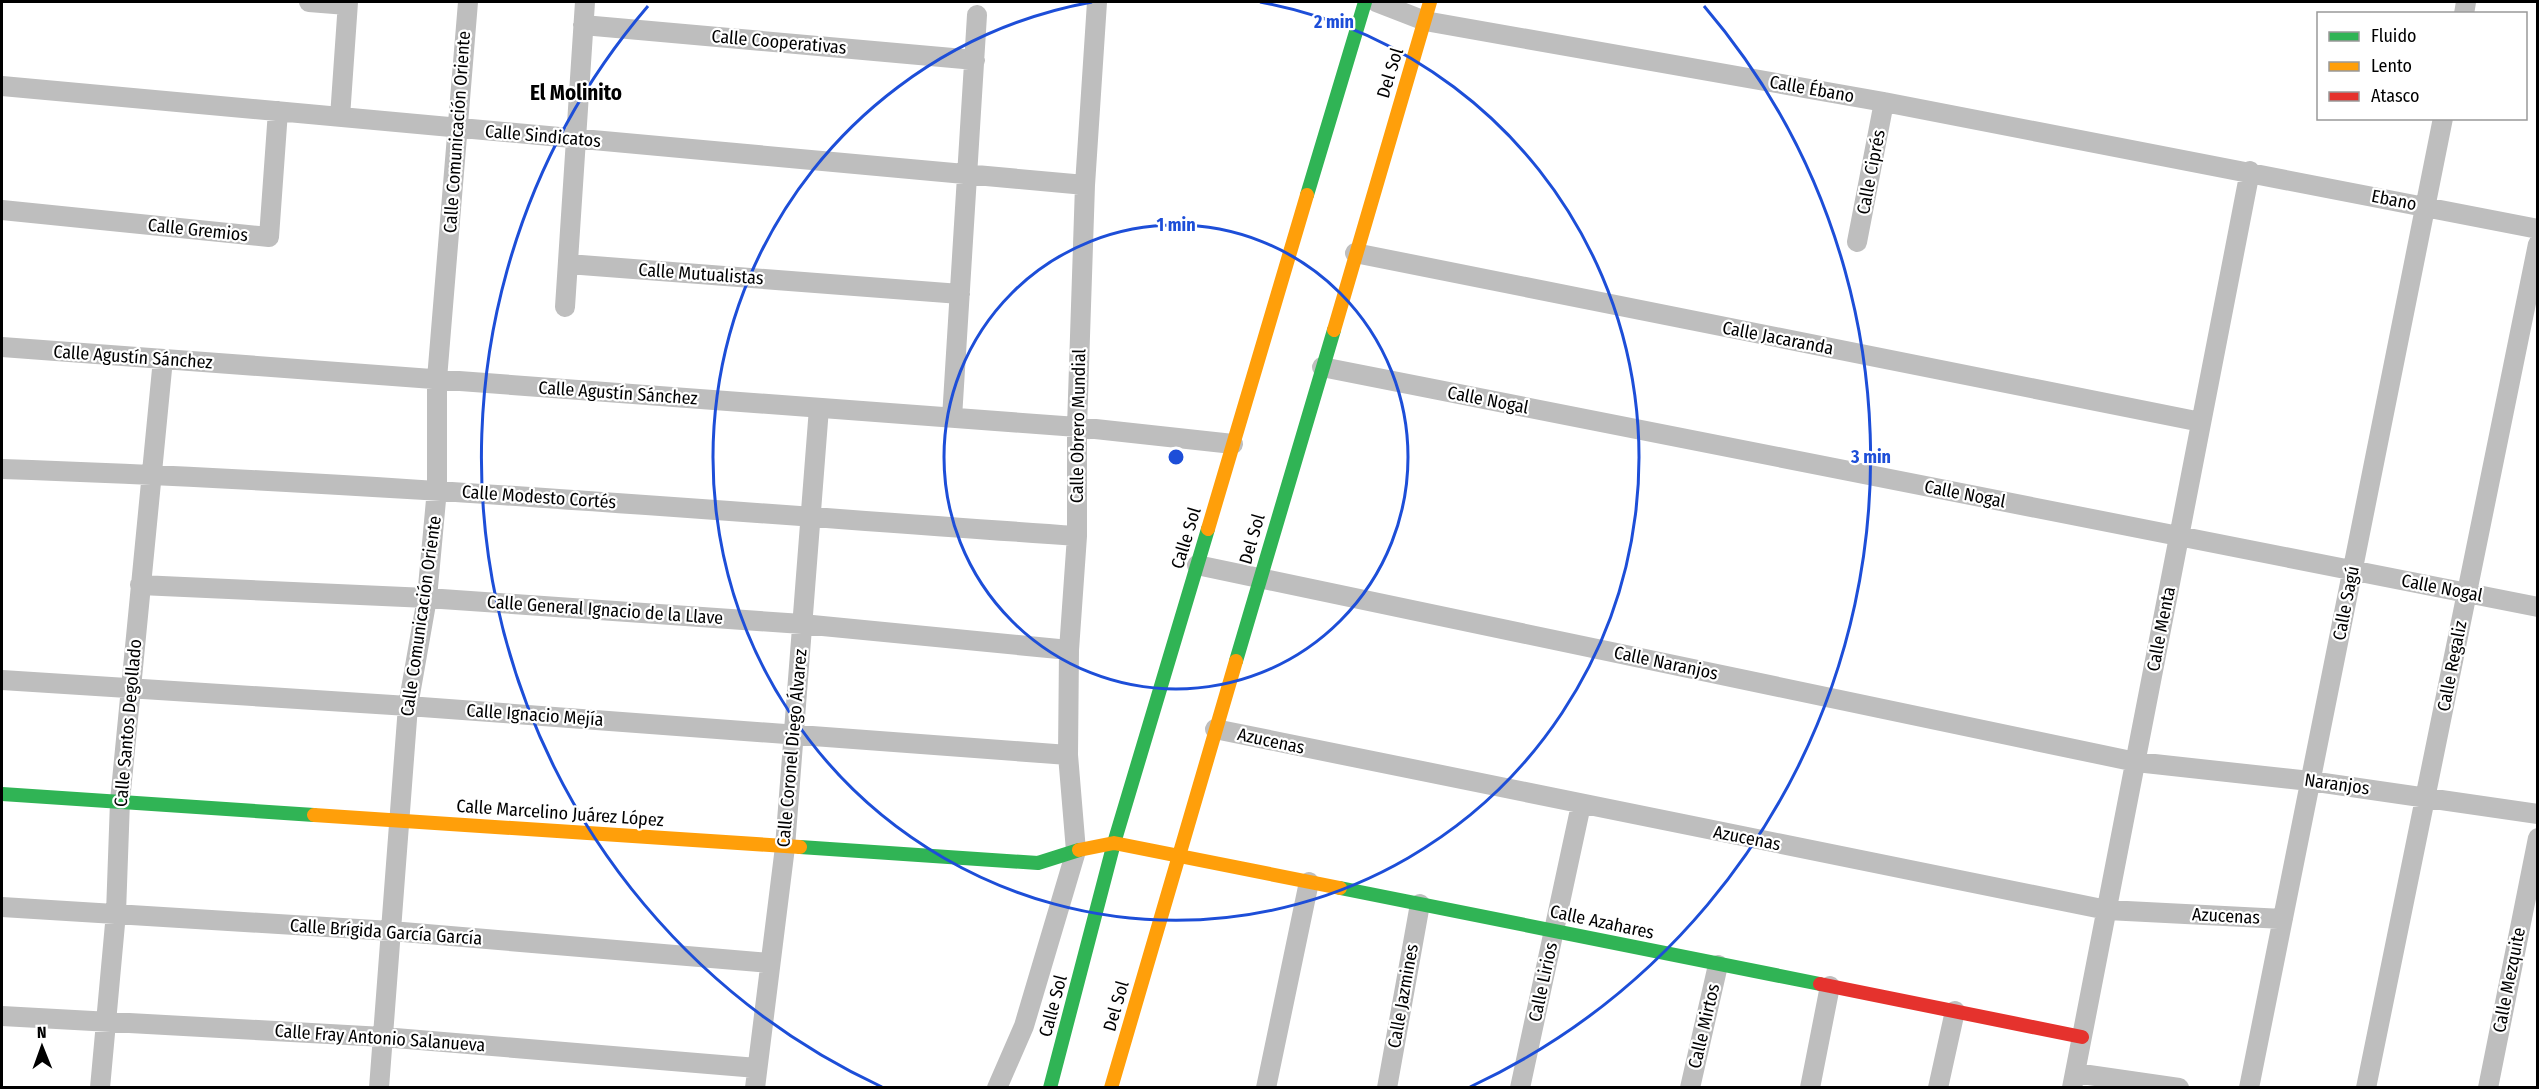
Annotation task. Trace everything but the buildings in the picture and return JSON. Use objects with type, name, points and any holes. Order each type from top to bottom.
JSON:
[{"type":"street","points":[[309,2],[348,3],[340,117]]},
{"type":"street","name":"Calle Comunicación Oriente","points":[[379,1088],[408,706],[427,598],[437,489],[437,379],[468,2]]},
{"type":"street","points":[[565,307],[585,2]]},
{"type":"street","name":"Calle Obrero Mundial","points":[[1076,851],[1068,755],[1069,650],[1077,536],[1077,427],[1085,185],[1096,2]]},
{"type":"street","name":"Calle Sol","points":[[1050,1088],[1114,843],[1365,2]]},
{"type":"street","name":"Calle Ébano","points":[[1376,2],[1425,21],[1884,102],[2250,171]]},
{"type":"street","name":"Del Sol","points":[[1111,1088],[1430,2]]},
{"type":"street","points":[[952,418],[977,15]]},
{"type":"street","name":"Calle Cooperativas","points":[[583,25],[975,60]]},
{"type":"street","name":"Calle Sindicatos","points":[[2,86],[1085,185]]},
{"type":"street","name":"Calle Ciprés","points":[[1857,242],[1884,102]]},
{"type":"street","name":"Calle Gremios","points":[[2,210],[269,237],[278,111]]},
{"type":"street","name":"Calle Sagú","points":[[2249,1088],[2443,120]]},
{"type":"street","name":"Ebano","points":[[2250,171],[2538,229]]},
{"type":"street","name":"Calle Menta","points":[[2074,1080],[2250,171]]},
{"type":"street","name":"Calle Regaliz","points":[[2367,1088],[2538,244]]},
{"type":"street","name":"Calle Jacaranda","points":[[1355,253],[2201,422]]},
{"type":"street","name":"Calle Mutualistas","points":[[568,264],[960,294]]},
{"type":"street","name":"Calle Agustín Sánchez","points":[[2,347],[1077,427],[1233,444]]},
{"type":"street","name":"Calle Santos Degollado","points":[[100,1088],[108,1021],[116,913],[120,801],[163,359]]},
{"type":"street","name":"Calle Nogal","points":[[1322,368],[2538,607]]},
{"type":"street","name":"Calle Coronel Diego Álvarez","points":[[756,1078],[785,847],[819,408]]},
{"type":"street","name":"Calle Modesto Cortés","points":[[2,469],[151,474],[437,489],[1077,536]]},
{"type":"street","name":"Calle Naranjos","points":[[1197,565],[2136,762]]},
{"type":"street","name":"Calle General Ignacio de la Llave","points":[[140,585],[427,598],[802,624],[1069,650]]},
{"type":"street","name":"Calle Ignacio Mejía","points":[[2,680],[408,706],[1068,755]]},
{"type":"street","name":"Azucenas","points":[[1215,729],[2107,910],[2283,919]]},
{"type":"street","name":"Naranjos","points":[[2136,762],[2426,796],[2538,814]]},
{"type":"street","name":"Calle Marcelino Juárez López","points":[[2,795],[399,819],[1038,863],[1076,851],[1114,843]]},
{"type":"street","name":"Calle Lirios","points":[[1520,1088],[1581,805]]},
{"type":"street","name":"Calle Mezquite","points":[[2488,1088],[2528,936],[2538,838]]},
{"type":"street","name":"Calle Azahares","points":[[1114,843],[2082,1036]]},
{"type":"street","points":[[997,1088],[1024,1026],[1076,851]]},
{"type":"street","points":[[1266,1088],[1309,882]]},
{"type":"street","name":"Calle Jazmines","points":[[1387,1088],[1420,904]]},
{"type":"street","name":"Calle Brígida García García","points":[[2,907],[391,931],[770,963]]},
{"type":"street","name":"Calle Mirtos","points":[[1690,1088],[1718,965]]},
{"type":"street","points":[[1810,1088],[1830,986]]},
{"type":"street","points":[[1938,1088],[1955,1011]]},
{"type":"street","name":"Calle Fray Antonio Salanueva","points":[[2,1016],[383,1037],[756,1078]]},
{"type":"street","points":[[2074,1080],[2179,1088]]},
{"type":"traffic: fast","points":[[1307,195],[1365,2]]},
{"type":"traffic: fast","points":[[1236,661],[1334,330]]},
{"type":"traffic: fast","points":[[1050,1088],[1114,843],[1208,529]]},
{"type":"traffic: fast","points":[[2,794],[314,815]]},
{"type":"traffic: fast","points":[[800,847],[1038,863],[1079,850]]},
{"type":"traffic: fast","points":[[1340,888],[1820,984]]},
{"type":"traffic: slow","points":[[1334,330],[1430,2]]},
{"type":"traffic: slow","points":[[1208,529],[1307,195]]},
{"type":"traffic: slow","points":[[1111,1088],[1236,661]]},
{"type":"traffic: slow","points":[[314,815],[800,847]]},
{"type":"traffic: slow","points":[[1079,850],[1114,843],[1340,888]]},
{"type":"traffic: jam","points":[[1820,984],[2082,1037]]},
{"type":"district","name":"El Molinito","points":[[576,93]]}]
